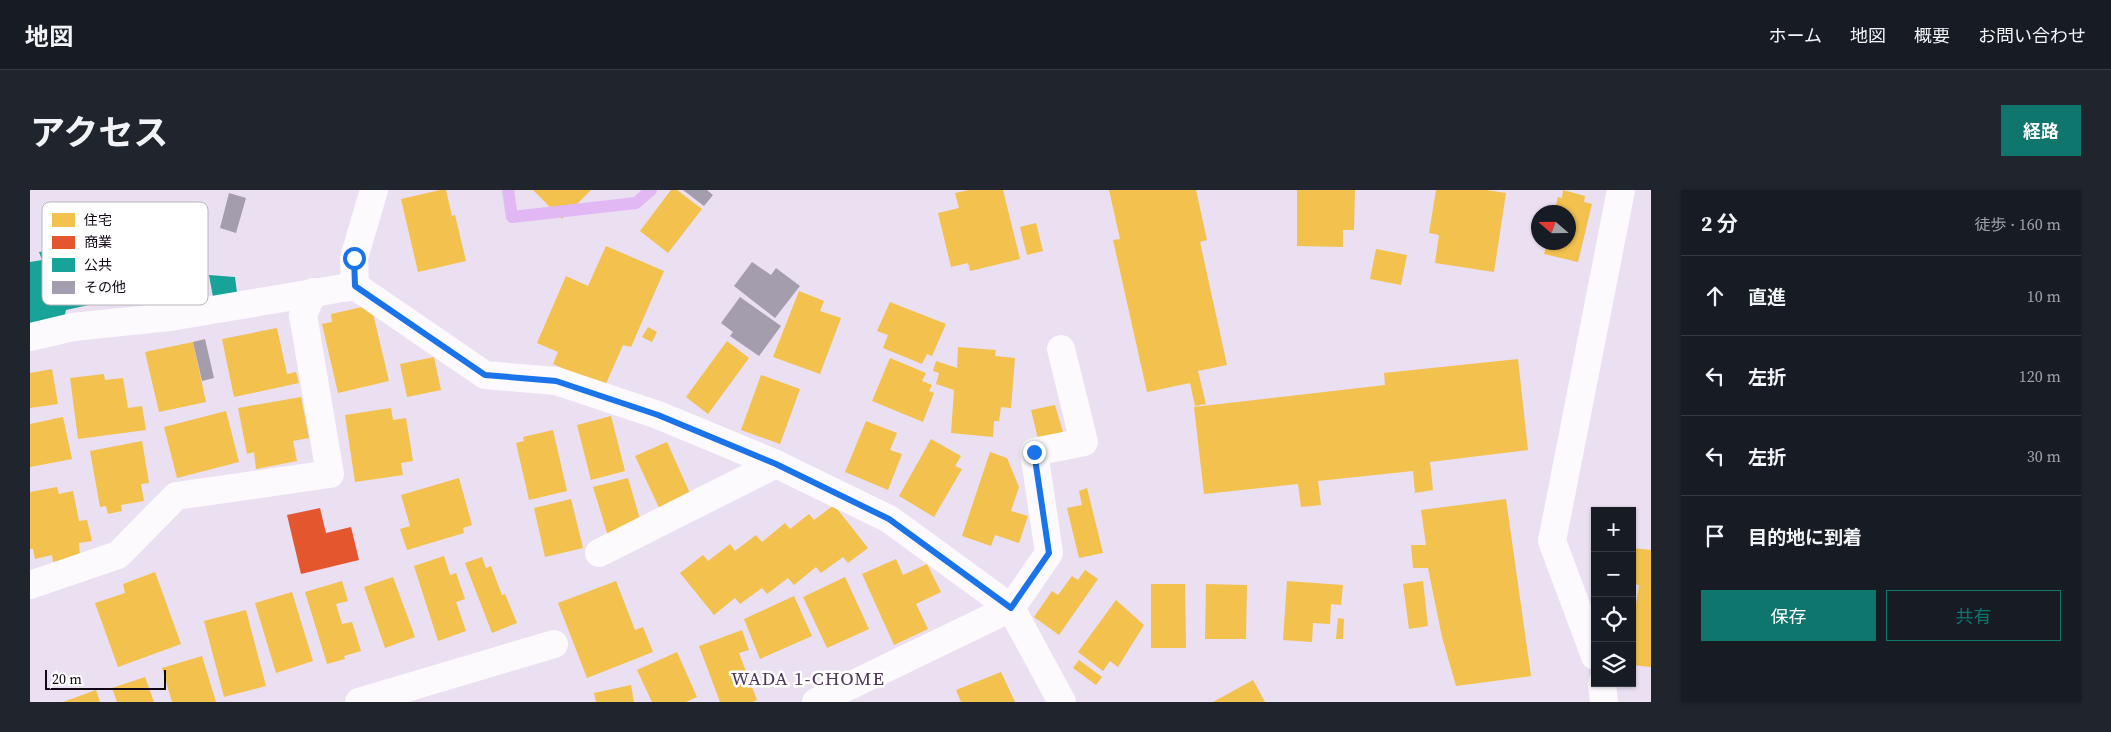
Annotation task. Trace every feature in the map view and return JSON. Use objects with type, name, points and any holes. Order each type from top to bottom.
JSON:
[{"type":"street","points":[[355,286],[354,258],[374,190]]},
{"type":"street","points":[[1591,645],[1552,541],[1621,190]]},
{"type":"street","points":[[30,337],[73,327],[170,317],[355,286],[485,375],[556,381],[658,415],[776,464],[889,519],[1011,608],[1062,702]]},
{"type":"street","points":[[30,585],[118,555],[176,496],[330,474],[303,315],[313,292]]},
{"type":"street","points":[[816,702],[1011,608],[1049,553],[1034,452],[1084,442],[1061,349]]},
{"type":"street","points":[[599,553],[776,464]]},
{"type":"street","points":[[359,702],[554,644]]},
{"type":"street","points":[[1602,687],[1604,702]]},
{"type":"building: 住宅","points":[[446,190],[452,216],[455,215],[466,261],[418,272],[401,199]]},
{"type":"building: 住宅","points":[[533,190],[591,190],[562,219]]},
{"type":"building: 住宅","points":[[671,190],[677,190],[702,209],[668,253],[640,231]]},
{"type":"building: 住宅","points":[[969,190],[1003,190],[1020,259],[970,271],[968,263],[951,267],[938,213],[959,208],[955,193]]},
{"type":"building: 住宅","points":[[1109,190],[1196,190],[1207,240],[1200,242],[1227,365],[1198,371],[1206,404],[1195,406],[1190,383],[1147,392],[1113,240],[1120,239]]},
{"type":"building: 住宅","points":[[1297,190],[1355,190],[1354,230],[1343,230],[1343,247],[1297,246]]},
{"type":"building: 住宅","points":[[1436,190],[1486,190],[1506,193],[1494,272],[1435,263],[1439,235],[1429,233]]},
{"type":"building: 住宅","points":[[1563,190],[1585,196],[1584,202],[1592,204],[1578,262],[1544,254],[1545,250],[1576,250],[1576,205],[1556,205],[1558,197],[1562,198]]},
{"type":"building: 住宅","points":[[1036,223],[1043,251],[1027,255],[1020,227]]},
{"type":"building: 住宅","points":[[606,246],[664,271],[631,347],[623,345],[605,386],[553,364],[558,352],[537,343],[566,276],[588,286]]},
{"type":"building: 住宅","points":[[1376,249],[1407,255],[1401,285],[1370,279]]},
{"type":"building: 住宅","points":[[799,291],[824,301],[820,311],[841,318],[820,374],[773,357]]},
{"type":"building: 住宅","points":[[890,302],[946,324],[932,356],[927,354],[922,364],[883,348],[888,335],[877,331]]},
{"type":"building: 住宅","points":[[371,305],[389,381],[338,393],[322,324],[332,322],[331,314]]},
{"type":"building: 住宅","points":[[648,327],[657,332],[652,342],[642,337]]},
{"type":"building: 住宅","points":[[277,328],[287,374],[296,372],[299,383],[234,397],[222,339]]},
{"type":"building: 住宅","points":[[727,341],[749,358],[708,414],[686,397]]},
{"type":"building: 住宅","points":[[193,342],[206,402],[159,412],[145,352]]},
{"type":"building: 住宅","points":[[958,347],[996,350],[995,356],[1015,358],[1011,408],[1001,407],[999,421],[994,421],[993,437],[951,433],[954,390],[936,384],[939,373],[933,371],[936,361],[957,368]]},
{"type":"building: 住宅","points":[[434,357],[441,390],[407,397],[400,364]]},
{"type":"building: 住宅","points":[[890,358],[926,373],[922,381],[932,385],[929,391],[934,393],[923,422],[872,401]]},
{"type":"building: 住宅","points":[[1518,359],[1528,450],[1430,462],[1433,490],[1415,493],[1413,471],[1318,481],[1321,505],[1301,507],[1298,484],[1204,494],[1194,407],[1385,385],[1384,373]]},
{"type":"building: 住宅","points":[[52,369],[58,404],[30,408],[30,373]]},
{"type":"building: 住宅","points":[[104,374],[105,380],[123,378],[128,408],[142,406],[146,430],[78,439],[70,378]]},
{"type":"building: 住宅","points":[[761,375],[800,389],[780,444],[741,430]]},
{"type":"building: 住宅","points":[[301,397],[309,438],[293,441],[297,461],[256,469],[254,452],[247,454],[238,408]]},
{"type":"building: 住宅","points":[[1055,405],[1063,432],[1040,447],[1031,410]]},
{"type":"building: 住宅","points":[[391,408],[393,420],[406,418],[413,461],[401,463],[403,475],[355,482],[345,415]]},
{"type":"building: 住宅","points":[[226,411],[239,462],[177,478],[164,427]]},
{"type":"building: 住宅","points":[[611,416],[625,471],[591,480],[577,425]]},
{"type":"building: 住宅","points":[[63,417],[72,459],[30,467],[30,424]]},
{"type":"building: 住宅","points":[[866,421],[897,433],[890,450],[902,454],[888,490],[845,472]]},
{"type":"building: 住宅","points":[[553,430],[567,491],[529,500],[516,443],[524,441],[523,437]]},
{"type":"building: 住宅","points":[[931,439],[961,456],[955,466],[962,469],[934,517],[899,496]]},
{"type":"building: 住宅","points":[[142,441],[149,483],[141,484],[144,501],[121,505],[122,511],[108,514],[106,506],[100,507],[90,451]]},
{"type":"building: 住宅","points":[[667,442],[692,498],[661,512],[635,456]]},
{"type":"building: 住宅","points":[[990,452],[1007,458],[1019,487],[1011,511],[1028,516],[1019,543],[995,535],[991,546],[962,536]]},
{"type":"building: 住宅","points":[[459,478],[472,525],[463,528],[464,533],[407,550],[400,529],[410,526],[401,495]]},
{"type":"building: 住宅","points":[[628,478],[642,526],[608,536],[593,487]]},
{"type":"building: 住宅","points":[[57,487],[59,494],[73,491],[79,521],[87,520],[92,541],[79,543],[80,556],[53,562],[52,555],[35,559],[33,549],[30,549],[30,492]]},
{"type":"building: 住宅","points":[[1087,488],[1103,553],[1079,558],[1067,508],[1082,505],[1079,491]]},
{"type":"building: 住宅","points":[[571,499],[583,548],[545,557],[534,508]]},
{"type":"building: 住宅","points":[[1506,499],[1531,676],[1456,686],[1442,637],[1428,568],[1413,568],[1411,545],[1426,545],[1421,510]]},
{"type":"building: 住宅","points":[[834,505],[868,548],[848,563],[843,557],[821,573],[816,567],[794,585],[788,578],[767,594],[762,588],[740,604],[735,598],[714,615],[680,573],[703,555],[708,561],[730,544],[735,551],[756,535],[762,542],[785,523],[790,529],[809,514],[814,520]]},
{"type":"building: 住宅","points":[[1636,548],[1651,550],[1651,667],[1636,665],[1636,604],[1639,585],[1636,585]]},
{"type":"building: 住宅","points":[[444,556],[450,575],[456,573],[465,599],[456,602],[466,631],[438,641],[414,566]]},
{"type":"building: 住宅","points":[[482,557],[486,568],[491,566],[502,595],[505,594],[517,623],[492,633],[465,563]]},
{"type":"building: 住宅","points":[[896,559],[903,575],[927,564],[941,592],[916,604],[928,629],[894,645],[862,574]]},
{"type":"building: 住宅","points":[[1085,570],[1098,579],[1059,635],[1034,617],[1052,591],[1058,595],[1072,576],[1078,580]]},
{"type":"building: 住宅","points":[[155,572],[181,644],[118,667],[95,603],[125,593],[123,584]]},
{"type":"building: 住宅","points":[[393,577],[415,637],[385,648],[364,587]]},
{"type":"building: 住宅","points":[[845,577],[869,629],[827,648],[803,597]]},
{"type":"building: 住宅","points":[[342,581],[348,601],[336,604],[342,624],[352,622],[361,651],[344,656],[345,659],[327,664],[305,592]]},
{"type":"building: 住宅","points":[[616,581],[635,630],[643,627],[653,652],[587,678],[558,603]]},
{"type":"building: 住宅","points":[[1287,581],[1343,585],[1341,605],[1331,604],[1330,624],[1313,623],[1312,642],[1283,640]]},
{"type":"building: 住宅","points":[[1423,581],[1428,626],[1409,629],[1403,584]]},
{"type":"building: 住宅","points":[[1151,584],[1185,584],[1186,648],[1151,648]]},
{"type":"building: 住宅","points":[[1206,584],[1247,585],[1246,639],[1205,639]]},
{"type":"building: 住宅","points":[[292,592],[313,661],[276,673],[255,603]]},
{"type":"building: 住宅","points":[[794,596],[812,636],[760,659],[744,619]]},
{"type":"building: 住宅","points":[[1116,600],[1144,625],[1118,667],[1110,661],[1103,671],[1078,652]]},
{"type":"building: 住宅","points":[[246,610],[266,686],[224,697],[204,621]]},
{"type":"building: 住宅","points":[[1338,618],[1344,619],[1343,639],[1336,639]]},
{"type":"building: 住宅","points":[[742,630],[749,650],[739,653],[757,700],[753,702],[720,702],[699,646]]},
{"type":"building: 住宅","points":[[677,652],[697,697],[686,702],[652,702],[637,670]]},
{"type":"building: 住宅","points":[[202,656],[216,702],[172,702],[162,668]]},
{"type":"building: 住宅","points":[[1079,660],[1102,677],[1096,685],[1073,668]]},
{"type":"building: 住宅","points":[[1001,672],[1015,702],[961,702],[956,690]]},
{"type":"building: 住宅","points":[[145,677],[154,702],[117,702],[112,688]]},
{"type":"building: 住宅","points":[[1253,680],[1265,702],[1213,702]]},
{"type":"building: 住宅","points":[[631,685],[634,702],[596,702],[594,693]]},
{"type":"building: 住宅","points":[[96,690],[100,702],[63,702]]},
{"type":"building: 商業","points":[[320,508],[326,533],[351,527],[359,560],[301,574],[287,515]]},
{"type":"building: 公共","points":[[42,260],[42,305],[89,305],[66,310],[64,319],[30,327],[30,262]]},
{"type":"building: 公共","points":[[209,275],[235,277],[237,293],[213,297]]},
{"type":"building: その他","points":[[683,190],[707,190],[713,195],[704,206]]},
{"type":"building: その他","points":[[229,193],[246,198],[236,233],[220,228]]},
{"type":"building: その他","points":[[752,262],[771,275],[776,268],[800,286],[775,318],[734,286]]},
{"type":"building: その他","points":[[740,297],[781,326],[759,356],[730,336],[733,332],[721,323]]},
{"type":"building: その他","points":[[205,339],[214,378],[202,381],[193,342]]},
{"type":"waterway","points":[[508,190],[512,217],[636,203],[651,190]]},
{"type":"district","name":"WADA 1-CHOME","points":[[808,678]]},
{"type":"route","points":[[354,258],[355,286],[485,375],[556,381],[658,415],[776,464],[889,519],[1011,608],[1049,553],[1034,452]]}]
